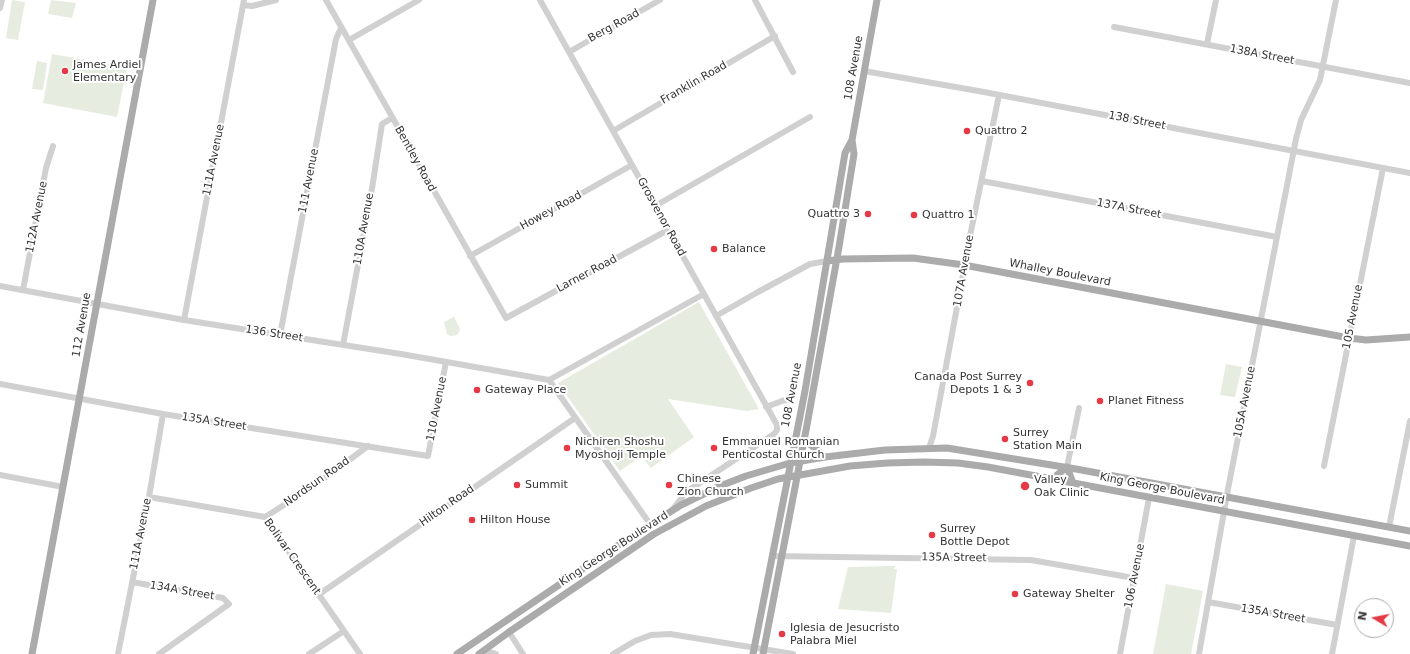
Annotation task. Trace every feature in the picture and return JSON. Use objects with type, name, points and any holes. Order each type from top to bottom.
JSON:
[{"type":"main road","name":"112 Avenue","points":[[32,654],[153,0]]},
{"type":"main road","name":"108 Avenue","points":[[763,652],[804,439],[836,259],[854,154],[852,140],[877,0]]},
{"type":"main road","name":"108 Avenue","points":[[754,651],[805,391],[845,153],[852,140]]},
{"type":"main road","name":"Whalley Boulevard","points":[[827,261],[836,259],[913,258],[964,265],[1349,338],[1366,340],[1410,337]]},
{"type":"main road","points":[[804,439],[824,457]]},
{"type":"main road","name":"King George Boulevard","points":[[458,654],[672,510],[720,486],[746,476],[790,463],[824,457],[885,450],[947,448],[1067,467],[1410,531]]},
{"type":"main road","name":"King George Boulevard","points":[[481,652],[654,534],[706,506],[751,488],[788,477],[850,466],[887,463],[940,462],[988,467],[1410,546]]},
{"type":"main road","points":[[1052,479],[1067,467],[1073,483]]},
{"type":"street","points":[[0,8],[2,0]]},
{"type":"street","points":[[243,3],[252,6],[276,0]]},
{"type":"street","name":"Bentley Road","points":[[326,0],[506,318]]},
{"type":"street","points":[[349,40],[419,0]]},
{"type":"street","name":"Grosvenor Road","points":[[540,0],[766,406],[776,425],[777,430],[774,434]]},
{"type":"street","name":"Berg Road","points":[[569,52],[660,0]]},
{"type":"street","points":[[755,0],[793,72]]},
{"type":"street","points":[[1207,44],[1216,0]]},
{"type":"street","name":"105A Avenue","points":[[1198,654],[1226,497],[1294,151],[1301,120],[1316,90],[1323,67],[1336,0]]},
{"type":"street","name":"111A Avenue","points":[[184,320],[243,3]]},
{"type":"street","name":"138A Street","points":[[1114,27],[1410,83]]},
{"type":"street","name":"111 Avenue","points":[[280,335],[336,39],[341,28]]},
{"type":"street","name":"Franklin Road","points":[[613,131],[775,36]]},
{"type":"street","name":"138 Street","points":[[864,71],[1410,173]]},
{"type":"street","name":"107A Avenue","points":[[929,448],[933,436],[964,273],[964,265],[999,95]]},
{"type":"street","points":[[655,206],[810,117]]},
{"type":"street","name":"110A Avenue","points":[[343,345],[371,195],[382,124],[392,118]]},
{"type":"street","name":"112A Avenue","points":[[23,290],[46,168],[54,146]]},
{"type":"street","name":"Howey Road","points":[[470,256],[632,165]]},
{"type":"street","name":"105 Avenue","points":[[1324,466],[1383,168]]},
{"type":"street","name":"137A Street","points":[[982,181],[1277,237]]},
{"type":"street","name":"Larner Road","points":[[506,318],[668,230]]},
{"type":"street","name":"Whalley Boulevard","points":[[716,316],[756,292],[810,264],[827,261]]},
{"type":"street","name":"136 Street","points":[[0,286],[184,320],[549,380]]},
{"type":"street","points":[[650,524],[549,380],[704,294]]},
{"type":"street","name":"110 Avenue","points":[[428,456],[446,362]]},
{"type":"street","name":"135A Street","points":[[0,384],[163,414],[428,456]]},
{"type":"street","points":[[766,406],[790,399]]},
{"type":"street","points":[[1067,467],[1079,408]]},
{"type":"street","name":"111A Avenue","points":[[118,654],[149,497],[163,414]]},
{"type":"street","name":"Hilton Road","points":[[318,595],[575,418]]},
{"type":"street","points":[[1389,527],[1410,421]]},
{"type":"street","name":"King George Boulevard","points":[[672,510],[686,492],[774,434]]},
{"type":"street","name":"Nordsun Road","points":[[266,516],[314,486],[368,446]]},
{"type":"street","points":[[0,475],[62,487]]},
{"type":"street","name":"Bolivar Crescent","points":[[149,497],[266,516],[318,595],[360,654]]},
{"type":"street","name":"106 Avenue","points":[[1120,654],[1149,498]]},
{"type":"street","points":[[1332,654],[1354,536]]},
{"type":"street","name":"135A Street","points":[[772,556],[1031,560],[1134,578]]},
{"type":"street","name":"134A Street","points":[[132,582],[224,598],[229,604],[159,654]]},
{"type":"street","name":"135A Street","points":[[1208,602],[1337,626]]},
{"type":"street","points":[[309,654],[344,631]]},
{"type":"street","points":[[509,632],[523,654]]},
{"type":"street","points":[[613,654],[635,641],[651,635],[670,634],[754,651],[793,654]]},
{"type":"street","points":[[481,652],[496,654]]},
{"type":"shaded area","points":[[12,0],[25,2],[18,40],[6,38]]},
{"type":"shaded area","points":[[51,0],[76,3],[72,18],[48,14]]},
{"type":"shaded area","points":[[52,54],[127,67],[117,117],[43,103]]},
{"type":"shaded area","points":[[37,61],[47,63],[43,90],[32,89]]},
{"type":"shaded area","points":[[699,302],[759,409],[747,411],[668,399],[694,437],[651,468],[641,456],[620,471],[558,383]]},
{"type":"shaded area","points":[[454,317],[460,329],[457,335],[450,336],[447,334],[444,322]]},
{"type":"shaded area","points":[[1226,364],[1242,367],[1235,397],[1220,395]]},
{"type":"shaded area","points":[[895,566],[894,569],[897,569],[891,613],[838,609],[848,567]]},
{"type":"shaded area","points":[[1166,584],[1203,591],[1191,654],[1153,654]]},
{"type":"place","name":"James Ardiel Elementary","points":[[65,71]]},
{"type":"place","name":"Quattro 2","points":[[967,131]]},
{"type":"place","name":"Quattro 3","points":[[868,214]]},
{"type":"place","name":"Quattro 1","points":[[914,215]]},
{"type":"place","name":"Balance","points":[[714,249]]},
{"type":"place","name":"Canada Post Surrey Depots 1 & 3","points":[[1030,383]]},
{"type":"place","name":"Gateway Place","points":[[477,390]]},
{"type":"place","name":"Planet Fitness","points":[[1100,401]]},
{"type":"place","name":"Surrey Station Main","points":[[1005,439]]},
{"type":"place","name":"Nichiren Shoshu Myoshoji Temple","points":[[567,448]]},
{"type":"place","name":"Emmanuel Romanian Penticostal Church","points":[[714,448]]},
{"type":"place","name":"Summit","points":[[517,485]]},
{"type":"place","name":"Chinese Zion Church","points":[[669,485]]},
{"type":"place","name":"Valley Oak Clinic","points":[[1025,486]]},
{"type":"place","name":"Hilton House","points":[[472,520]]},
{"type":"place","name":"Surrey Bottle Depot","points":[[932,535]]},
{"type":"place","name":"Gateway Shelter","points":[[1015,594]]},
{"type":"place","name":"Iglesia de Jesucristo Palabra Miel","points":[[782,634]]}]
